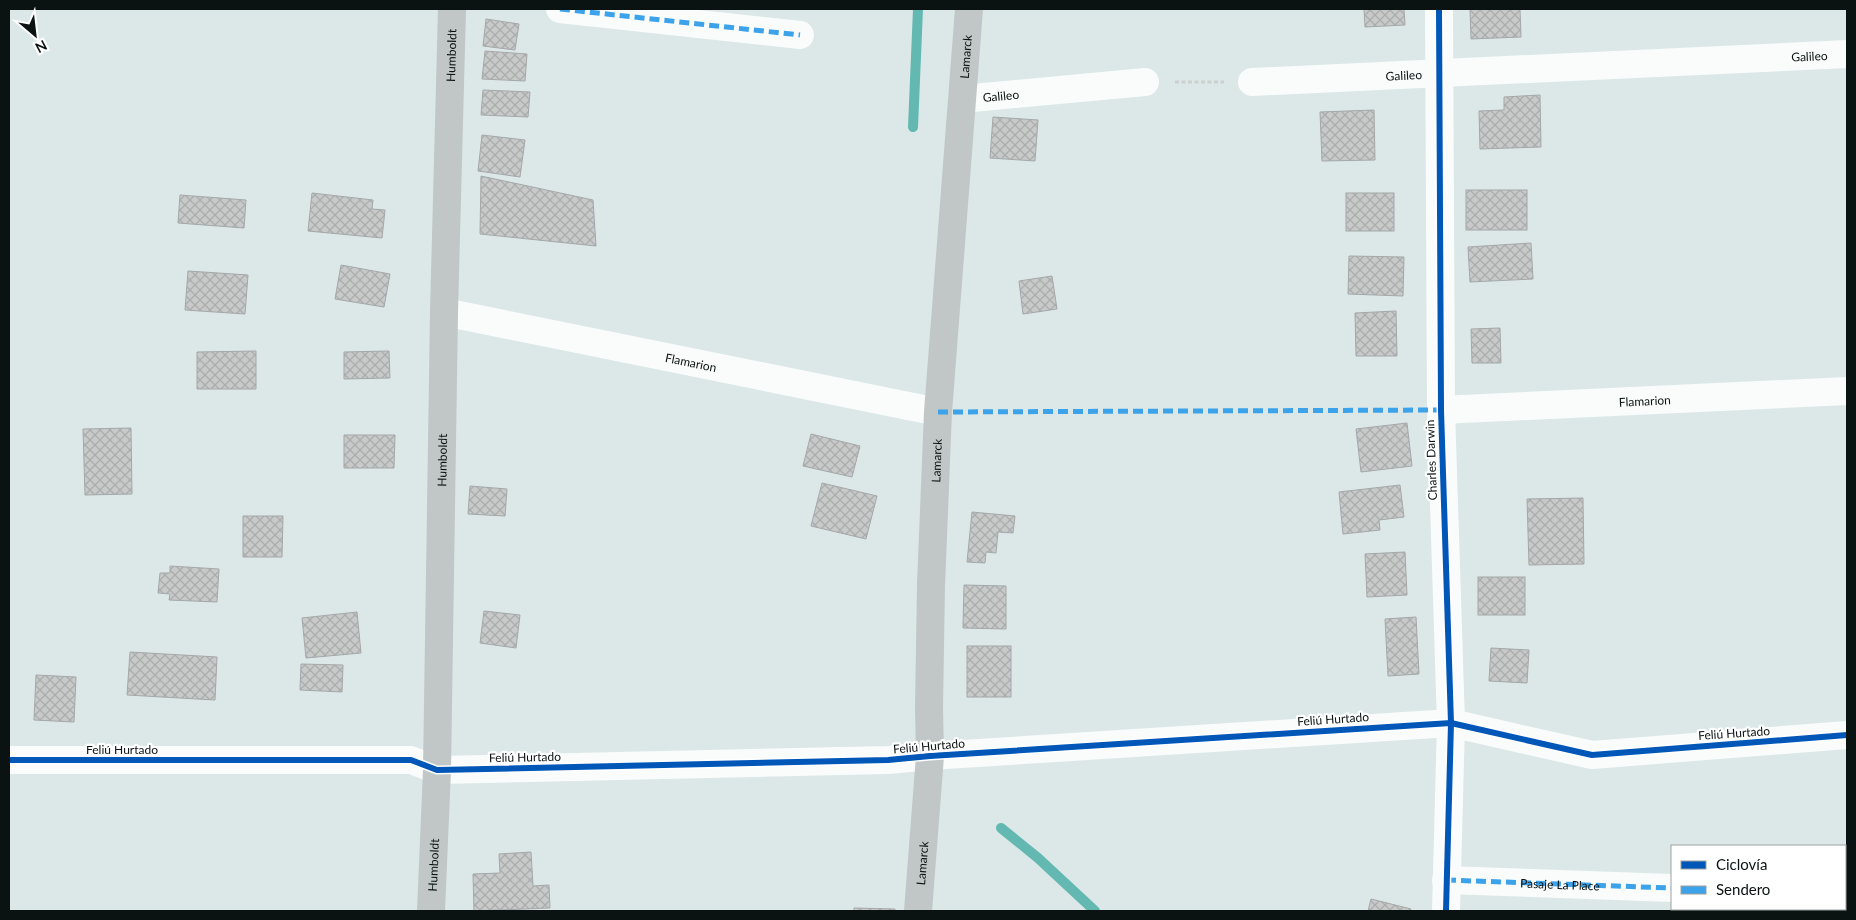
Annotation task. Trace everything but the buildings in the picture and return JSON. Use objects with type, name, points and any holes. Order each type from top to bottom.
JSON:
[{"type":"main road","name":"Humboldt","points":[[431,911],[437,770],[444,312],[452,9]]},
{"type":"main road","name":"Lamarck","points":[[918,911],[930,756],[931,585],[938,412],[969,9]]},
{"type":"street","points":[[560,9],[800,35]]},
{"type":"street","name":"Charles Darwin","points":[[1439,9],[1441,410],[1451,723],[1446,911]]},
{"type":"street","name":"Galileo","points":[[1252,82],[1847,54]]},
{"type":"street","name":"Galileo","points":[[962,99],[1145,82]]},
{"type":"street","name":"Flamarion","points":[[444,312],[938,412]]},
{"type":"street","name":"Flamarion","points":[[1441,410],[1847,391]]},
{"type":"street","name":"Feliú Hurtado","points":[[9,760],[411,760],[437,770],[888,760],[1451,723],[1592,755],[1847,735]]},
{"type":"street","name":"Pasaje La Place","points":[[1446,880],[1671,888]]},
{"type":"path","points":[[1145,82],[1252,82]]},
{"type":"waterway","points":[[913,127],[918,9]]},
{"type":"waterway","points":[[1001,828],[1038,858],[1095,911]]},
{"type":"marked path","points":[[560,9],[800,35]]},
{"type":"marked path","points":[[938,412],[1441,410]]},
{"type":"marked path","points":[[1446,880],[1671,888]]},
{"type":"cycle path","points":[[1439,9],[1441,410],[1451,723],[1446,911]]},
{"type":"cycle path","points":[[9,760],[411,760],[437,770],[888,760],[1451,723],[1592,755],[1847,735]]}]
